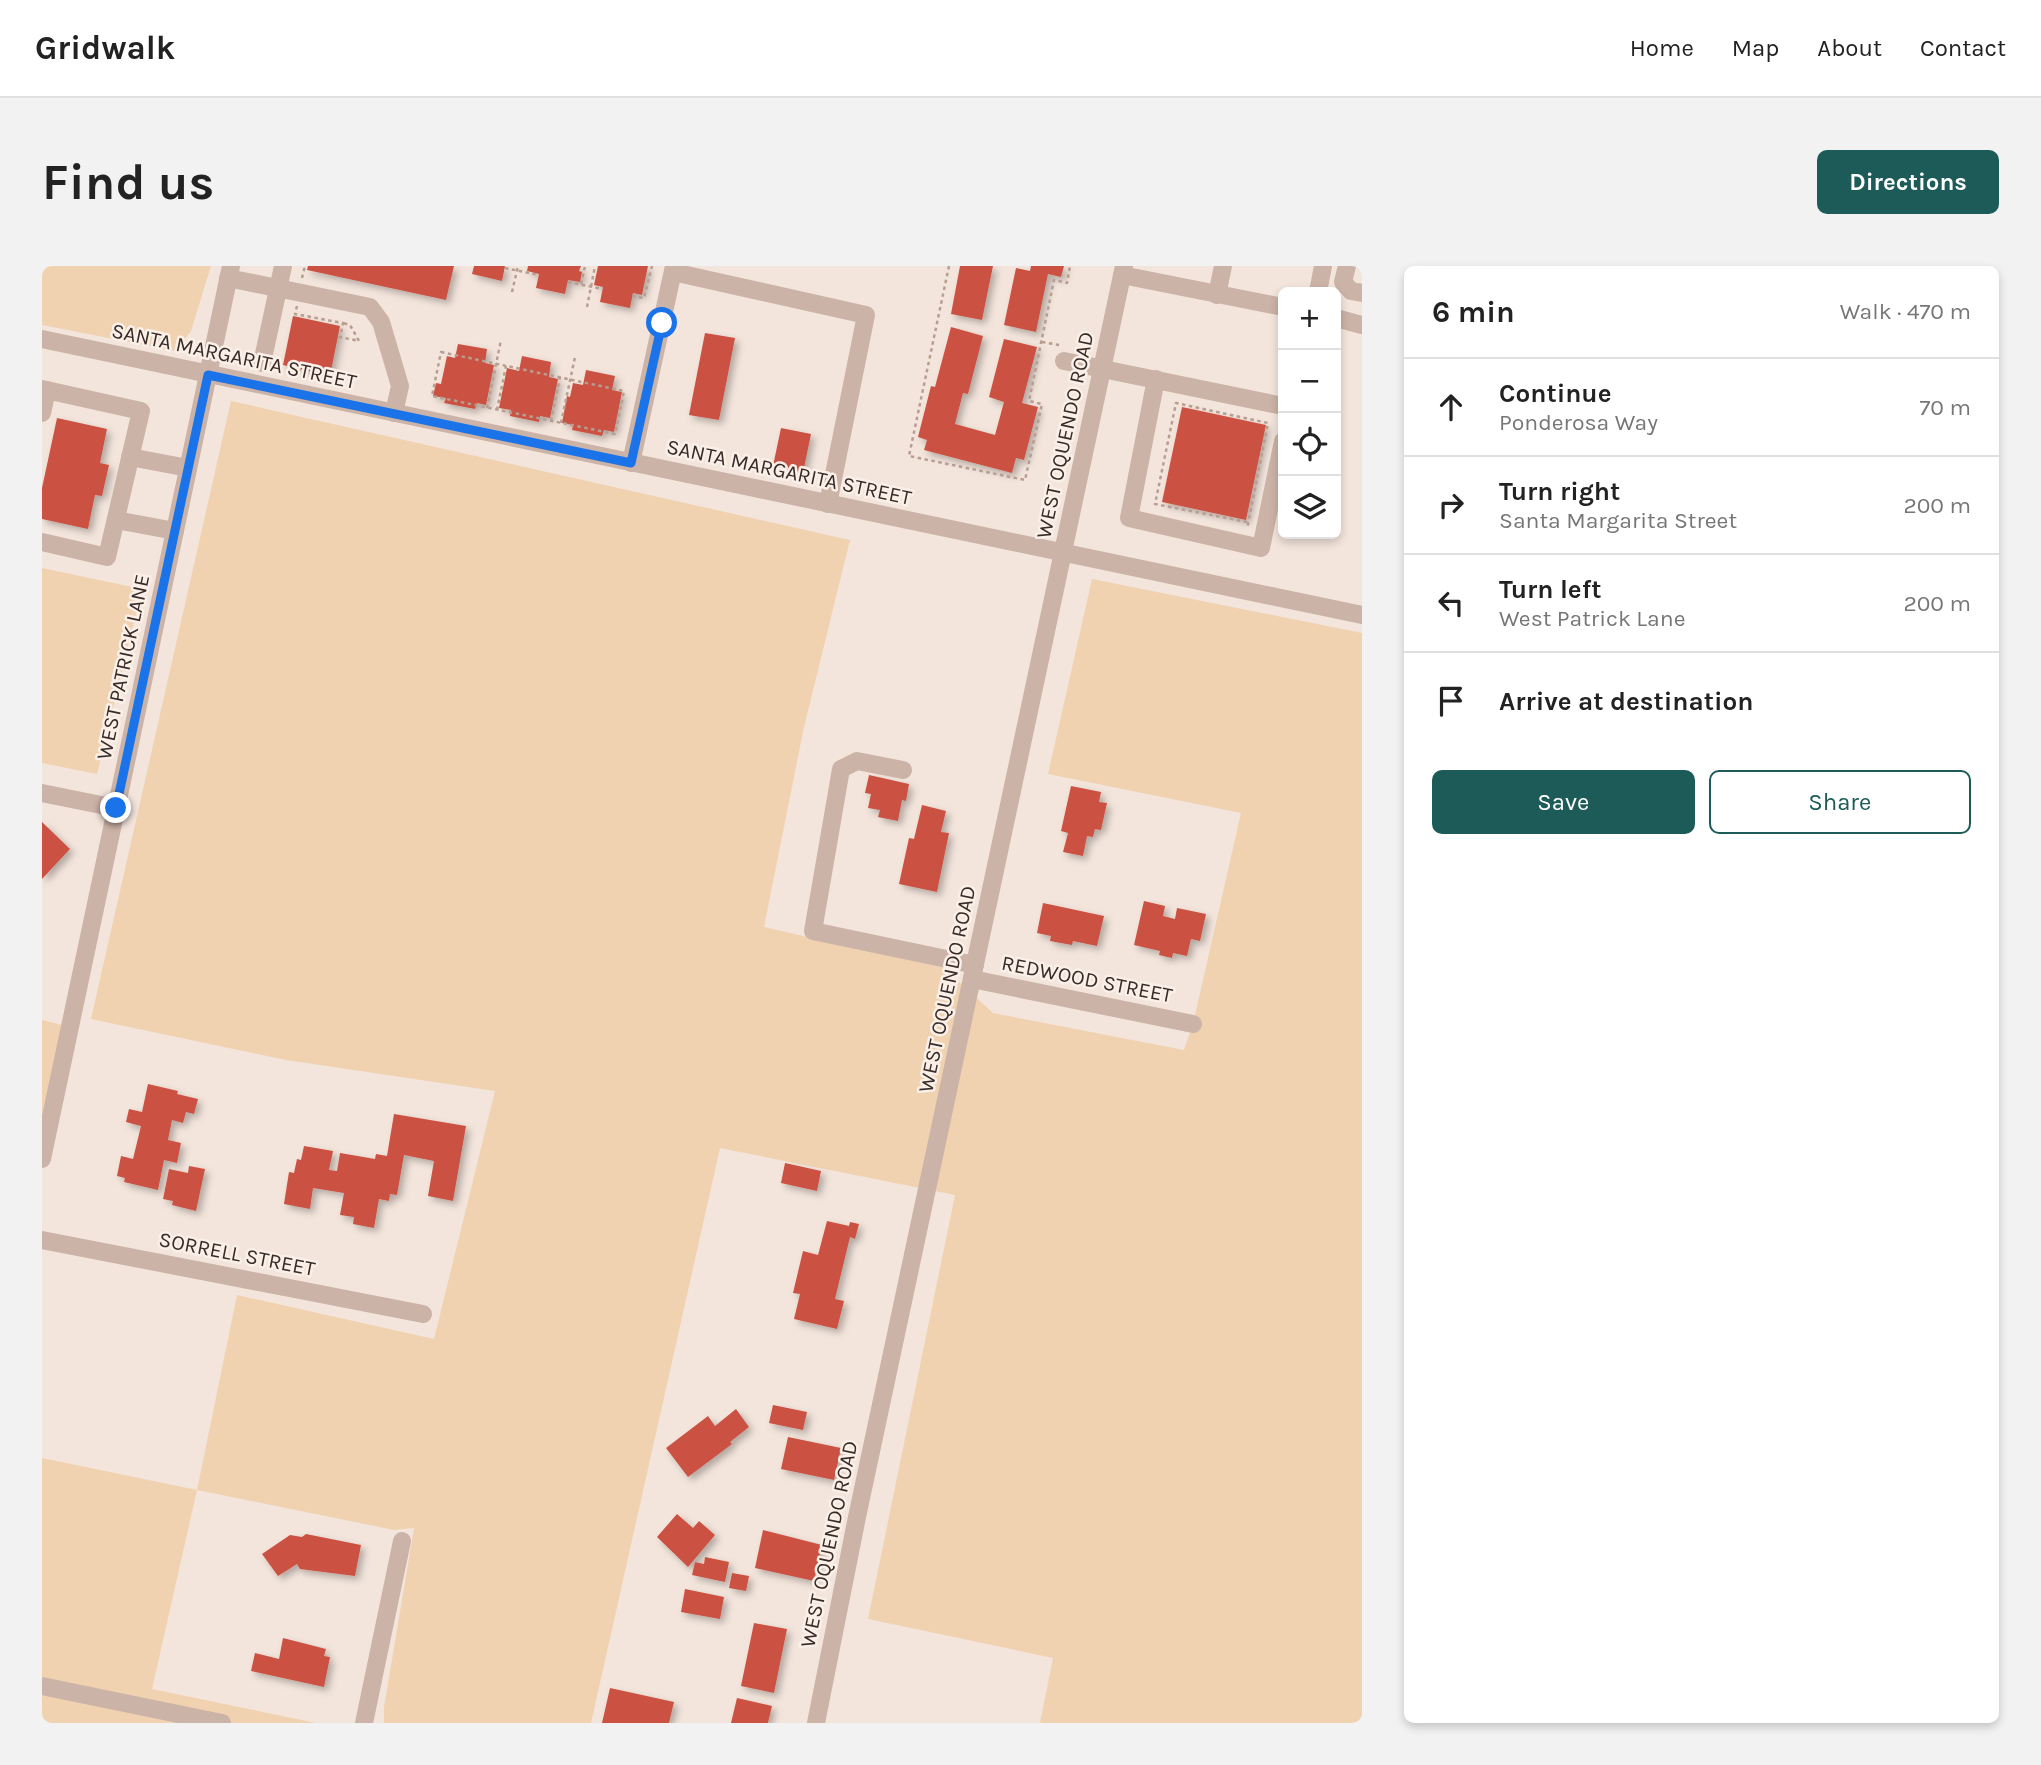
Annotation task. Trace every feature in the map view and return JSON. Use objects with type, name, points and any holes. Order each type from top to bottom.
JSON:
[{"type":"street","points":[[262,363],[283,266]]},
{"type":"street","points":[[1165,284],[1169,266]]},
{"type":"street","points":[[1217,295],[1223,266]]},
{"type":"street","points":[[1319,287],[1323,266]]},
{"type":"street","points":[[1346,266],[1343,282],[1351,291],[1362,293]]},
{"type":"street","points":[[631,463],[674,269],[866,315],[828,504]]},
{"type":"street","points":[[1123,270],[1165,284],[1278,306]]},
{"type":"street","name":"WEST OQUENDO ROAD","points":[[817,1723],[860,1503],[1123,270]]},
{"type":"street","points":[[230,272],[278,288],[370,307],[381,322],[400,386],[394,413]]},
{"type":"street","name":"WEST PATRICK LANE","points":[[42,1159],[230,272]]},
{"type":"street","points":[[1341,319],[1362,324]]},
{"type":"street","name":"SANTA MARGARITA STREET","points":[[42,339],[828,504],[1064,550],[1362,615]]},
{"type":"street","points":[[1065,354],[1103,368],[1278,405]]},
{"type":"street","points":[[1156,379],[1129,518],[1261,548],[1278,465]]},
{"type":"street","points":[[42,413],[44,390],[141,411],[107,556],[42,542]]},
{"type":"street","points":[[130,457],[188,468]]},
{"type":"street","points":[[116,520],[175,531]]},
{"type":"street","name":"REDWOOD STREET","points":[[904,770],[857,761],[841,769],[813,931],[1193,1024]]},
{"type":"street","points":[[42,793],[116,808]]},
{"type":"street","name":"SORRELL STREET","points":[[42,1240],[423,1314]]},
{"type":"street","points":[[364,1723],[402,1541]]},
{"type":"street","points":[[42,1686],[222,1723]]},
{"type":"path","points":[[301,285],[305,266]]},
{"type":"path","points":[[512,292],[518,266]]},
{"type":"path","points":[[525,273],[527,266]]},
{"type":"path","points":[[581,284],[585,266]]},
{"type":"path","points":[[587,307],[595,266]]},
{"type":"path","points":[[632,296],[644,298],[652,266]]},
{"type":"path","points":[[949,266],[909,456],[1025,480],[1042,404],[1029,401],[1041,342],[1054,281],[1067,283],[1070,266]]},
{"type":"path","points":[[505,268],[539,275]]},
{"type":"path","points":[[568,282],[603,289]]},
{"type":"path","points":[[298,302],[295,314],[343,323],[350,325],[359,341],[340,337],[343,323]]},
{"type":"path","points":[[487,408],[501,340]]},
{"type":"path","points":[[1041,342],[1065,354]]},
{"type":"path","points":[[441,352],[496,364],[624,391],[615,434],[432,396],[441,352]]},
{"type":"path","points":[[561,423],[575,357]]},
{"type":"path","points":[[497,410],[506,366]]},
{"type":"path","points":[[551,421],[560,377]]},
{"type":"path","points":[[1176,403],[1268,424],[1247,522],[1155,504],[1176,403]]},
{"type":"sand","points":[[42,266],[211,266],[191,331],[175,351],[42,325]]},
{"type":"sand","points":[[231,401],[850,540],[804,727],[764,927],[944,968],[993,1013],[1184,1050],[1193,1024],[1241,813],[1048,774],[1092,579],[1362,633],[1362,1723],[1040,1723],[1053,1658],[868,1619],[955,1195],[720,1148],[591,1723],[384,1723],[384,1707],[414,1528],[394,1530],[197,1490],[237,1295],[434,1339],[495,1091],[286,1060],[91,1019]]},
{"type":"sand","points":[[42,568],[142,589],[97,774],[42,763]]},
{"type":"sand","points":[[42,1020],[62,1025],[42,1128]]},
{"type":"sand","points":[[42,1458],[197,1490],[152,1689],[316,1723],[42,1723]]},
{"type":"building","points":[[308,266],[454,266],[446,300],[307,270]]},
{"type":"building","points":[[474,266],[505,266],[502,281],[472,274]]},
{"type":"building","points":[[528,266],[581,266],[580,282],[568,280],[565,294],[536,288],[539,274],[527,271]]},
{"type":"building","points":[[598,266],[648,266],[642,295],[633,293],[630,308],[600,302],[603,287],[594,285]]},
{"type":"building","points":[[960,266],[993,266],[982,320],[951,314]]},
{"type":"building","points":[[1031,266],[1064,266],[1061,277],[1048,274],[1036,332],[1004,325],[1016,268],[1030,271]]},
{"type":"building","points":[[293,316],[340,326],[330,376],[283,365]]},
{"type":"building","points":[[951,327],[983,336],[968,394],[963,393],[955,424],[995,435],[1004,402],[989,397],[1004,339],[1037,347],[1022,403],[1038,407],[1024,460],[1016,458],[1012,473],[924,450],[927,440],[918,437],[931,386],[935,387]]},
{"type":"building","points":[[705,333],[735,338],[719,420],[689,415]]},
{"type":"building","points":[[458,344],[487,349],[485,363],[494,365],[486,405],[477,403],[475,409],[444,403],[446,398],[433,396],[436,383],[441,384],[447,356],[455,358]]},
{"type":"building","points":[[522,356],[551,362],[549,377],[558,379],[550,418],[540,416],[539,422],[510,416],[511,410],[499,408],[507,368],[519,371]]},
{"type":"building","points":[[586,370],[615,376],[612,390],[622,392],[614,432],[604,430],[602,436],[572,430],[573,425],[562,423],[567,396],[570,397],[573,383],[583,385]]},
{"type":"building","points":[[1182,407],[1266,425],[1246,520],[1162,502]]},
{"type":"building","points":[[57,418],[107,429],[100,463],[109,465],[102,496],[95,495],[88,529],[42,519],[42,488]]},
{"type":"building","points":[[781,428],[811,434],[803,473],[773,466]]},
{"type":"building","points":[[869,775],[909,784],[906,801],[902,800],[898,821],[878,817],[880,810],[868,808],[871,794],[865,793]]},
{"type":"building","points":[[1071,786],[1101,792],[1099,802],[1107,803],[1101,830],[1095,829],[1093,837],[1087,836],[1083,856],[1063,852],[1068,833],[1061,831]]},
{"type":"building","points":[[922,805],[946,811],[941,832],[949,833],[937,892],[899,884],[909,838],[914,839]]},
{"type":"building","points":[[42,822],[70,849],[42,879]]},
{"type":"building","points":[[1144,901],[1165,906],[1163,916],[1175,919],[1177,908],[1206,914],[1200,941],[1191,939],[1187,956],[1173,953],[1172,958],[1159,955],[1160,951],[1134,945]]},
{"type":"building","points":[[1043,903],[1104,916],[1097,946],[1073,941],[1072,945],[1050,941],[1051,936],[1037,933]]},
{"type":"building","points":[[148,1084],[198,1099],[194,1114],[186,1112],[183,1123],[172,1120],[168,1140],[181,1143],[177,1163],[164,1160],[158,1190],[124,1182],[125,1178],[117,1176],[121,1156],[133,1159],[141,1126],[126,1122],[129,1109],[142,1112]]},
{"type":"building","points":[[394,1114],[466,1126],[453,1201],[428,1196],[434,1161],[404,1155],[397,1195],[390,1194],[389,1201],[379,1199],[374,1228],[353,1224],[354,1217],[340,1215],[344,1193],[313,1188],[310,1209],[284,1204],[289,1172],[294,1173],[304,1146],[333,1151],[329,1170],[337,1171],[340,1153],[375,1159],[376,1154],[387,1156]]},
{"type":"building","points":[[785,1163],[821,1171],[817,1191],[781,1183]]},
{"type":"building","points":[[189,1166],[205,1169],[196,1211],[172,1205],[173,1201],[163,1199],[169,1169],[188,1173]]},
{"type":"building","points":[[827,1221],[849,1226],[850,1222],[859,1224],[855,1239],[850,1237],[835,1299],[844,1301],[837,1329],[794,1319],[800,1294],[793,1293],[803,1251],[818,1255]]},
{"type":"building","points":[[773,1405],[807,1412],[803,1430],[769,1423]]},
{"type":"building","points":[[736,1409],[749,1427],[730,1442],[732,1444],[688,1477],[666,1448],[708,1416],[715,1426]]},
{"type":"building","points":[[788,1437],[841,1448],[834,1480],[781,1469]]},
{"type":"building","points":[[677,1514],[693,1528],[699,1521],[715,1535],[688,1567],[657,1537]]},
{"type":"building","points":[[763,1530],[822,1545],[814,1581],[755,1568]]},
{"type":"building","points":[[306,1534],[361,1545],[355,1576],[300,1569],[297,1564],[278,1576],[262,1554],[290,1535],[302,1537]]},
{"type":"building","points":[[705,1557],[729,1562],[725,1582],[692,1575],[695,1562],[704,1564]]},
{"type":"building","points":[[732,1573],[749,1576],[746,1591],[729,1588]]},
{"type":"building","points":[[685,1589],[724,1597],[720,1619],[681,1612]]},
{"type":"building","points":[[754,1623],[787,1629],[774,1693],[741,1686]]},
{"type":"building","points":[[283,1638],[326,1649],[324,1656],[330,1657],[324,1687],[251,1671],[255,1653],[279,1659]]},
{"type":"building","points":[[610,1688],[674,1702],[669,1723],[602,1723]]},
{"type":"building","points":[[737,1698],[772,1706],[768,1723],[731,1723]]},
{"type":"route","points":[[116,808],[208,375],[631,463],[662,323]]}]
